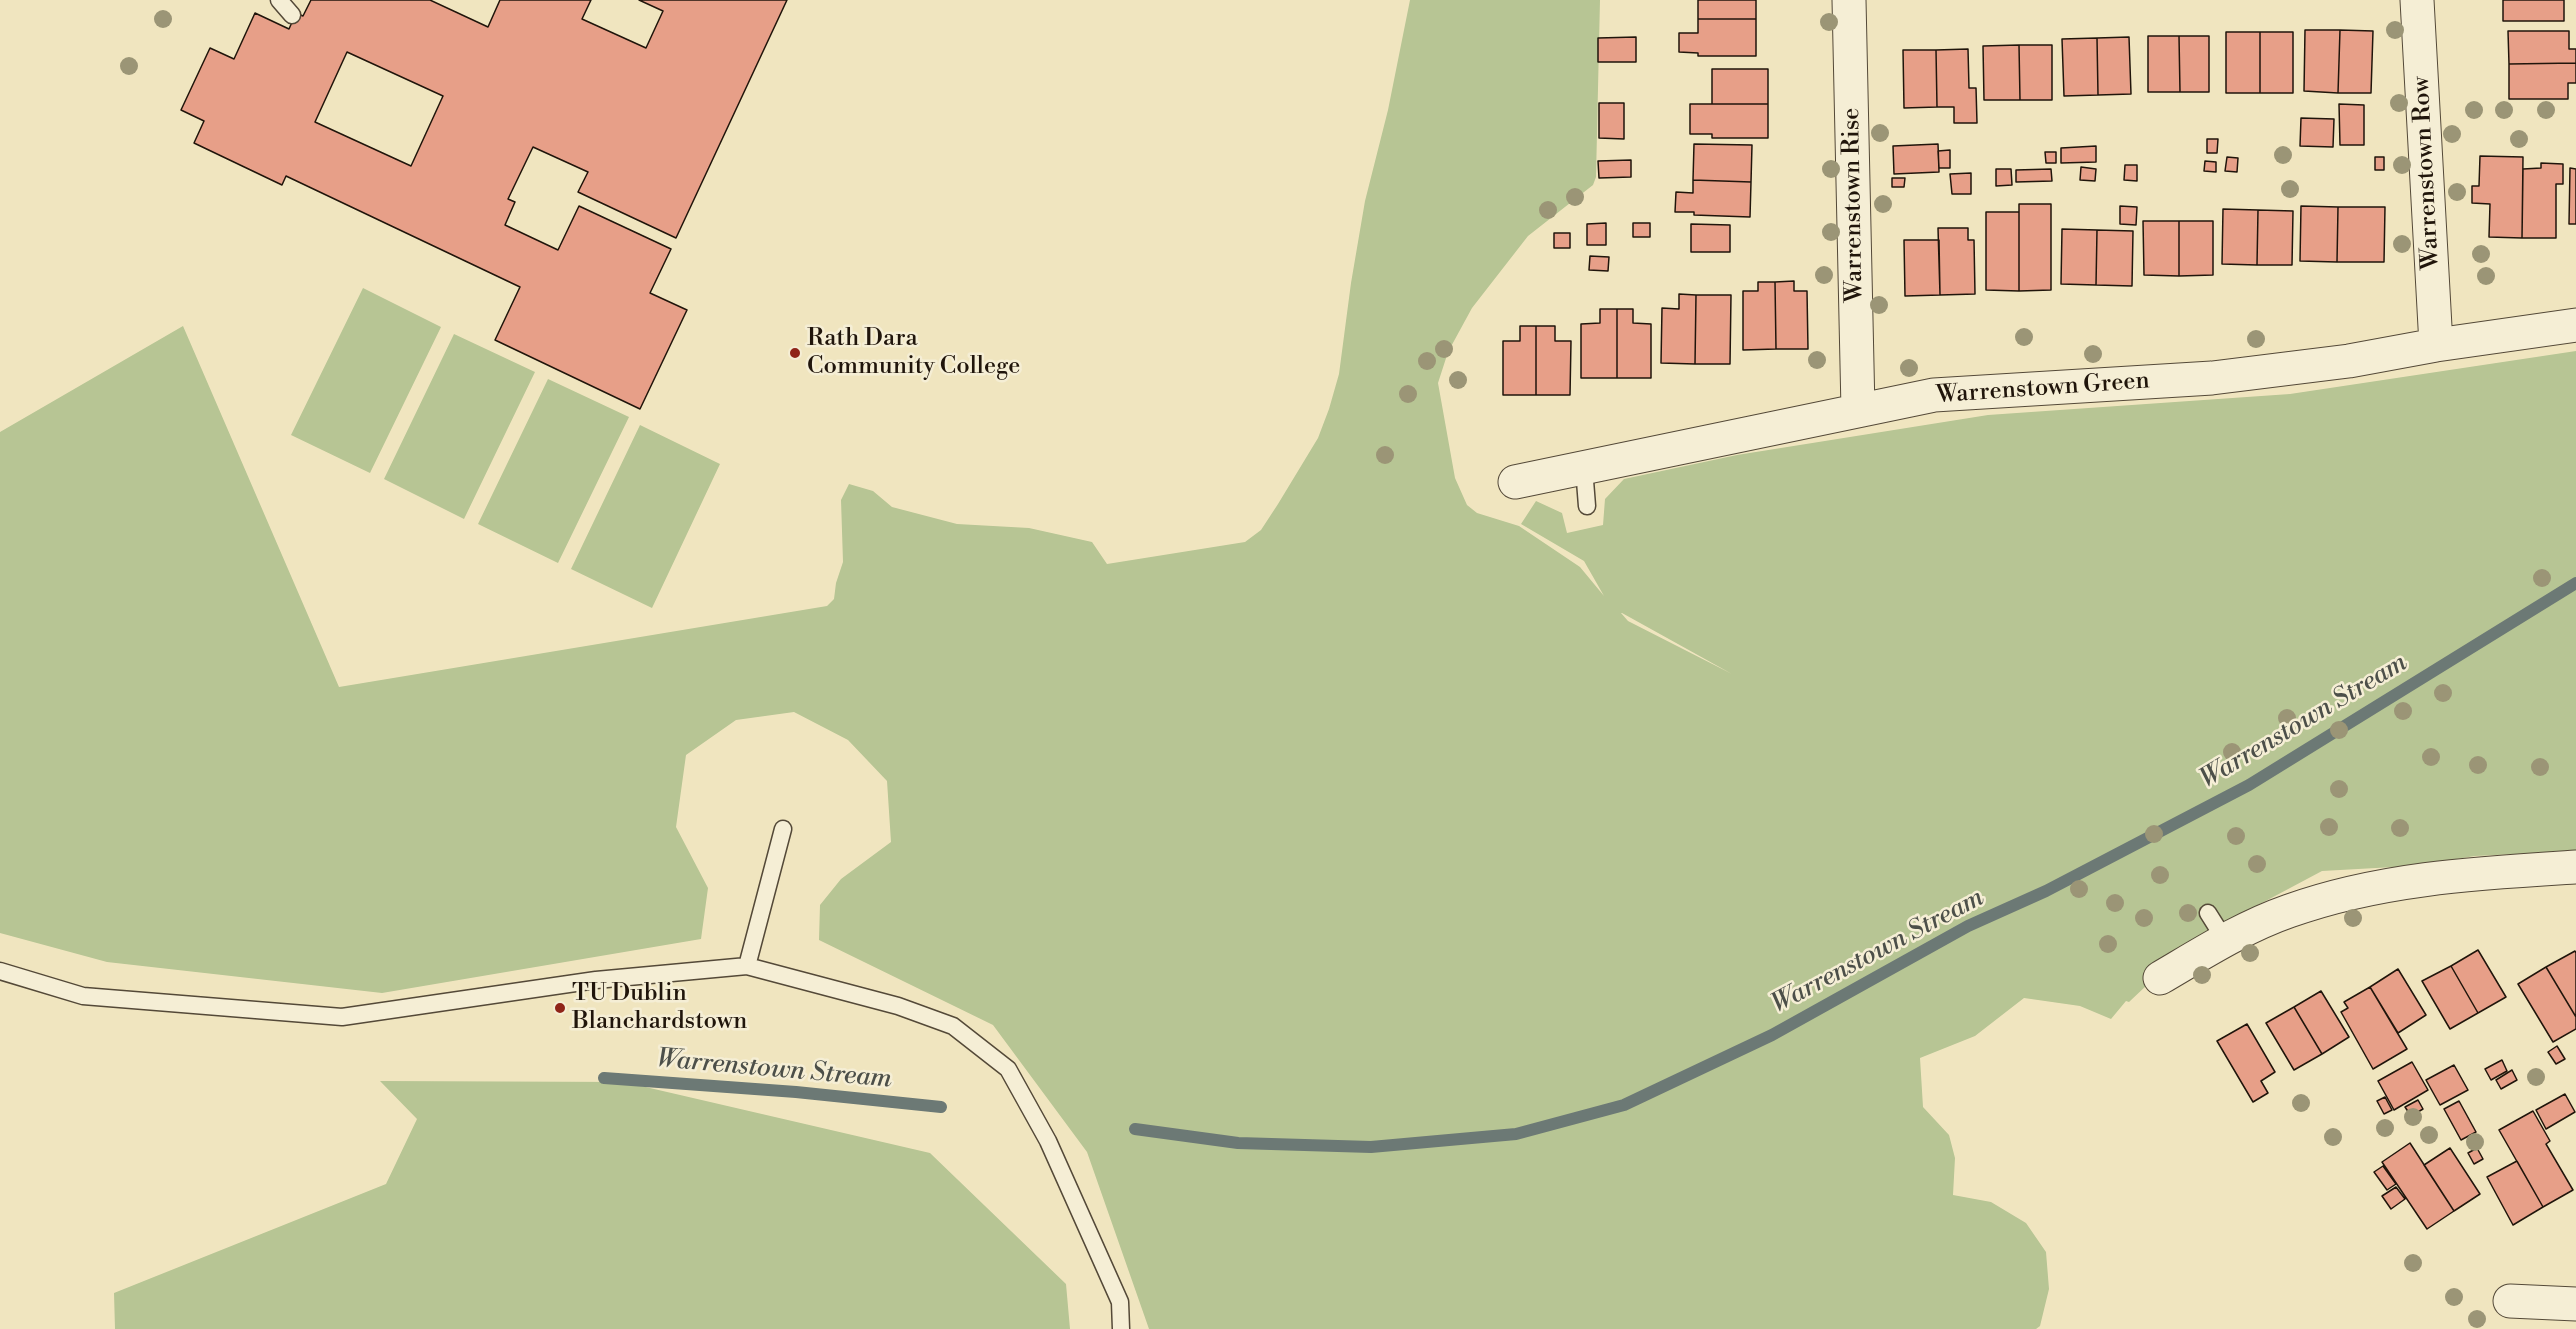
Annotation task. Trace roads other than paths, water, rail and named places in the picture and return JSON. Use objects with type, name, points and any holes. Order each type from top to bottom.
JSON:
[{"type":"street","name":"Warrenstown Rise","points":[[1849,0],[1858,410]]},
{"type":"street","name":"Warrenstown Row","points":[[2417,0],[2436,345]]},
{"type":"street","name":"Warrenstown Green","points":[[1515,482],[1934,395],[2212,378],[2349,361],[2436,345],[2576,326]]},
{"type":"street","points":[[2160,978],[2216,926],[2287,912],[2368,888],[2430,878],[2576,867]]},
{"type":"street","points":[[2510,1301],[2576,1304]]},
{"type":"lane","points":[[279,0],[292,15]]},
{"type":"lane","points":[[1584,468],[1587,506]]},
{"type":"lane","points":[[747,966],[783,829]]},
{"type":"lane","points":[[0,971],[83,996],[342,1017],[596,980],[747,966],[898,1006],[953,1026],[1008,1069],[1048,1141],[1120,1302],[1121,1329]]},
{"type":"waterway","name":"Warrenstown Stream","points":[[1135,1129],[1238,1143],[1371,1147],[1516,1134],[1624,1105],[1772,1035],[1968,926],[2046,891],[2249,785],[2576,583]]},
{"type":"waterway","name":"Warrenstown Stream","points":[[604,1078],[796,1092],[941,1107]]},
{"type":"place","name":"Rath Dara Community College","points":[[795,353]]},
{"type":"place","name":"TU Dublin Blanchardstown","points":[[560,1008]]}]
